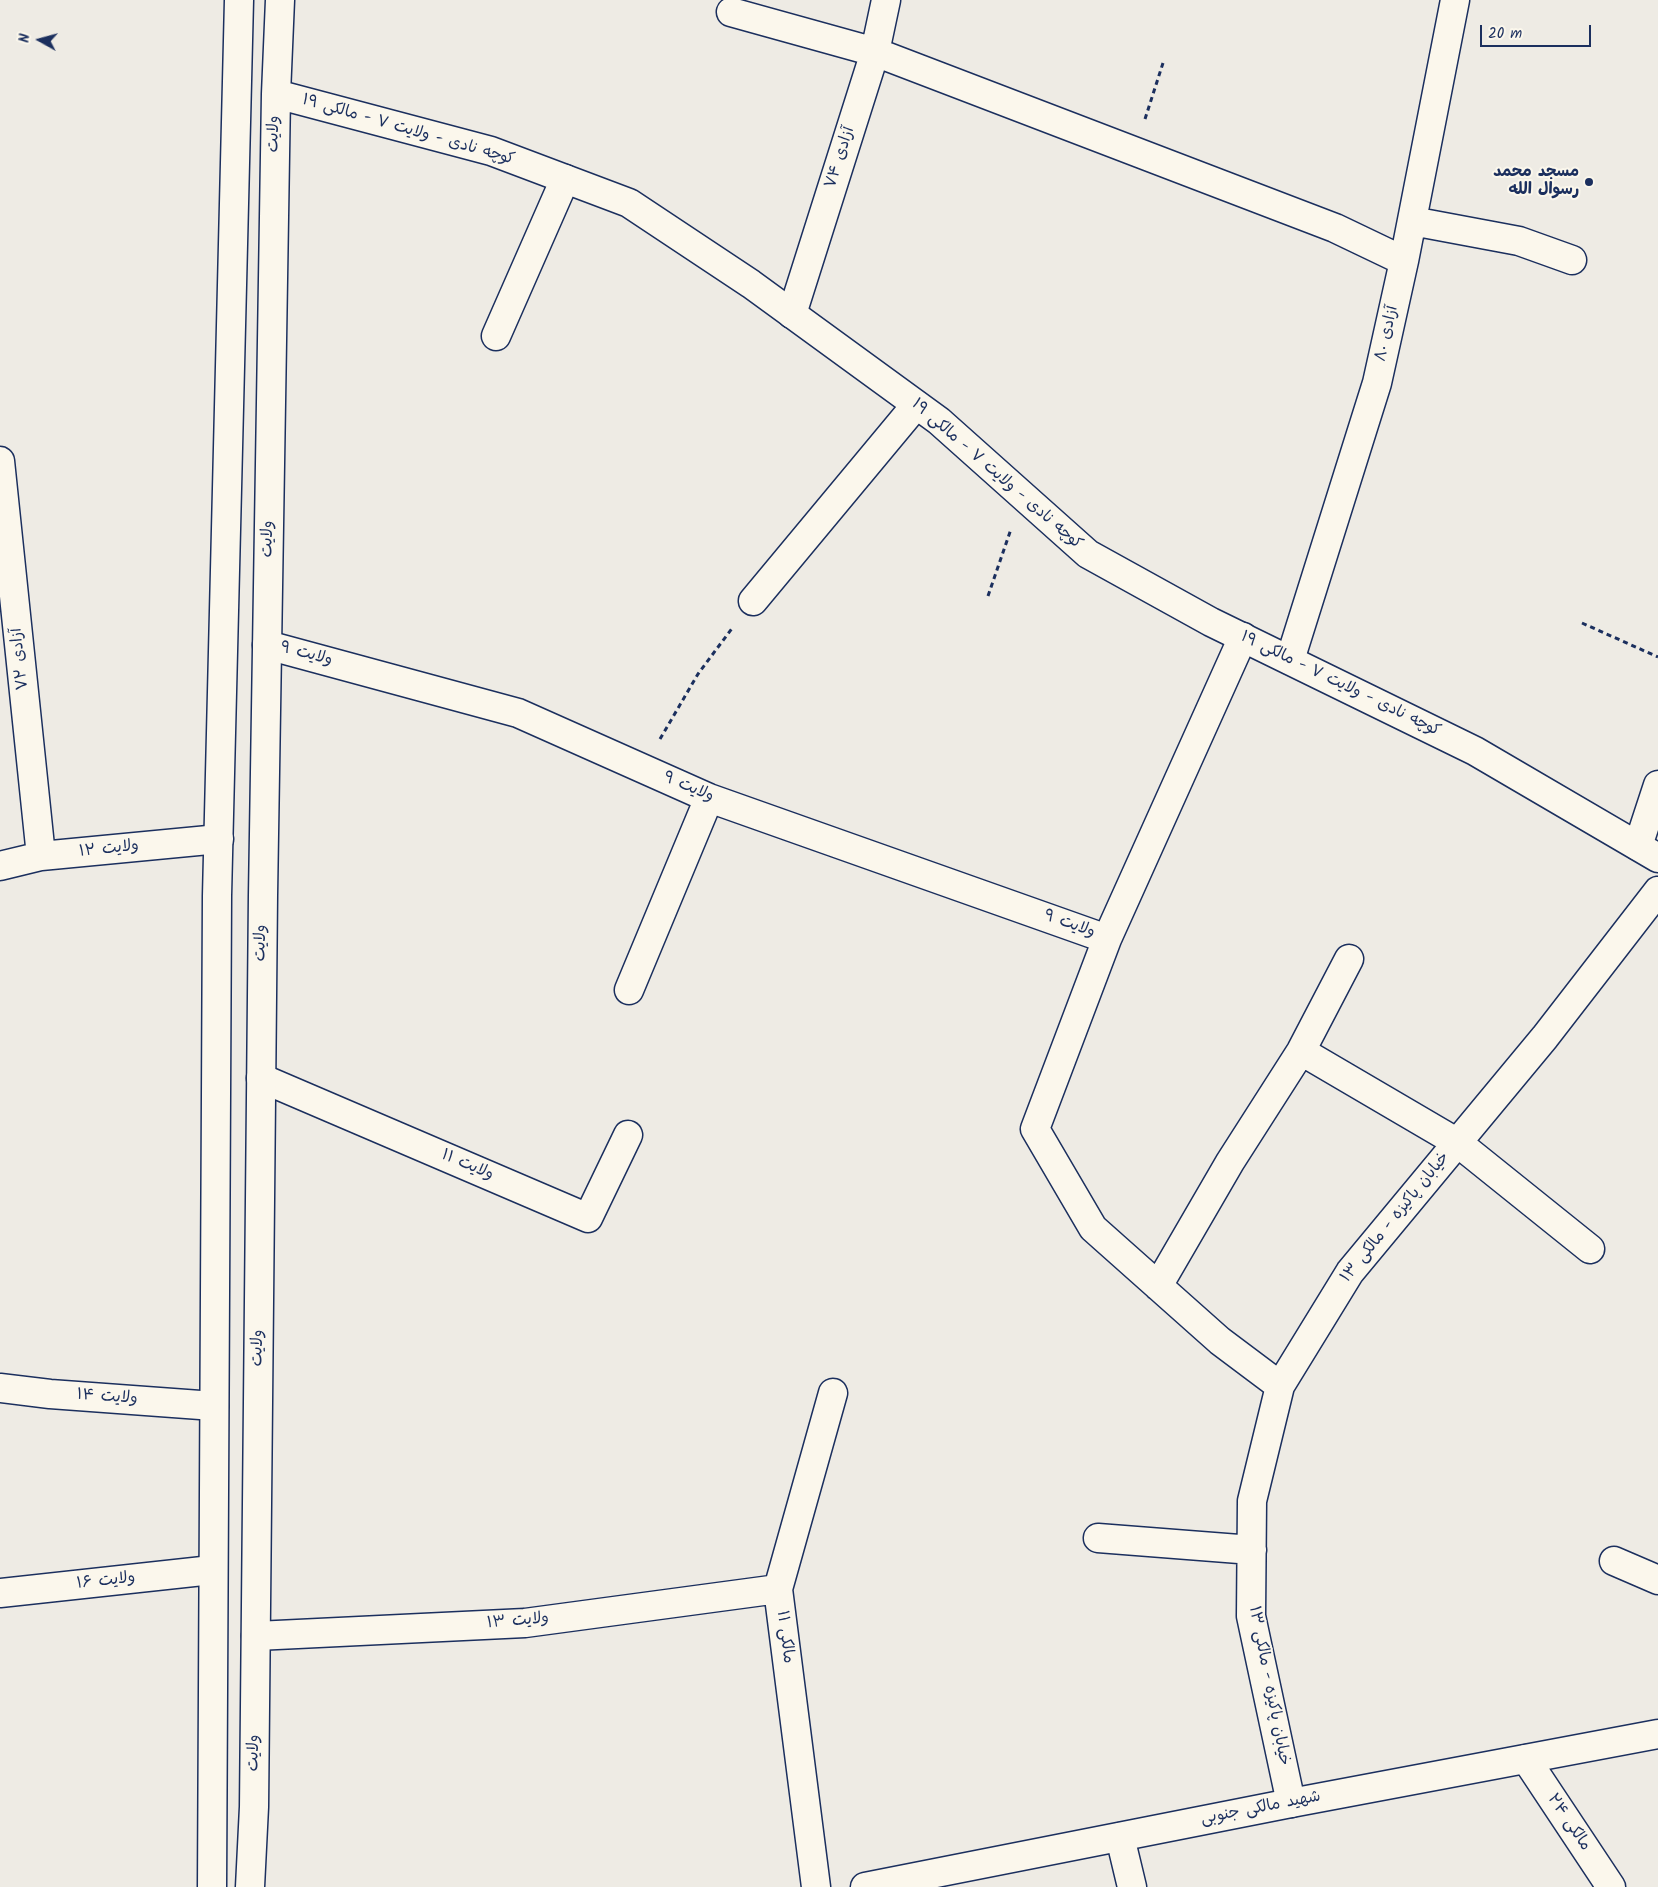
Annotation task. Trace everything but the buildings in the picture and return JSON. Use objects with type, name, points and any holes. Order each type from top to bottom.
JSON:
[{"type":"street","points":[[212,1887],[212,1570],[219,839],[239,0]]},
{"type":"street","name":"ولایت","points":[[250,1887],[254,1807],[267,645],[276,94],[280,0]]},
{"type":"street","name":"آزادی ۷۴","points":[[792,314],[875,52],[886,0]]},
{"type":"street","name":"آزادی ۸۰","points":[[1290,660],[1377,383],[1404,261],[1456,0]]},
{"type":"street","points":[[730,12],[875,52],[1335,228],[1404,261]]},
{"type":"street","name":"کوچه نادی - ولایت ۷ - مالکی ۱۹","points":[[276,94],[491,151],[629,203],[751,284],[939,422],[1088,554],[1243,637],[1475,751],[1648,852]]},
{"type":"street","points":[[496,336],[565,179]]},
{"type":"street","points":[[1412,221],[1519,241],[1572,260]]},
{"type":"street","points":[[753,601],[916,405]]},
{"type":"street","name":"آزادی ۷۲","points":[[0,461],[42,856]]},
{"type":"street","points":[[1243,637],[1107,939],[1035,1129],[1093,1228],[1220,1341],[1280,1386]]},
{"type":"street","name":"ولایت ۹","points":[[267,645],[518,713],[709,798],[1107,939]]},
{"type":"street","points":[[1648,852],[1658,785]]},
{"type":"street","points":[[628,990],[709,798]]},
{"type":"street","name":"ولایت ۱۲","points":[[0,866],[42,856],[219,839]]},
{"type":"street","name":"خیابان پاکیزه - مالکی ۱۳","points":[[1291,1803],[1252,1616],[1252,1501],[1280,1386],[1350,1272],[1545,1037],[1658,891]]},
{"type":"street","points":[[1158,1286],[1230,1162],[1301,1051],[1349,959]]},
{"type":"street","points":[[1301,1051],[1458,1142],[1590,1249]]},
{"type":"street","name":"ولایت ۱۱","points":[[261,1078],[588,1218],[628,1135]]},
{"type":"street","name":"ولایت ۱۴","points":[[0,1388],[50,1394],[214,1406]]},
{"type":"street","name":"مالکی ۱۱","points":[[816,1887],[778,1589],[833,1393]]},
{"type":"street","points":[[1098,1538],[1252,1550]]},
{"type":"street","points":[[1614,1561],[1658,1580]]},
{"type":"street","name":"ولایت ۱۶","points":[[0,1593],[212,1570]]},
{"type":"street","name":"ولایت ۱۳","points":[[256,1636],[525,1623],[778,1589]]},
{"type":"street","name":"شهید مالکی جنوبی","points":[[865,1887],[1291,1803],[1658,1734]]},
{"type":"street","name":"مالکی ۲۴","points":[[1526,1759],[1611,1887]]},
{"type":"street","points":[[1120,1837],[1132,1887]]},
{"type":"path","points":[[1136,151],[1163,63]]},
{"type":"path","points":[[988,596],[1022,495]]},
{"type":"path","points":[[644,769],[698,674],[753,601]]},
{"type":"path","points":[[1582,623],[1658,657]]},
{"type":"place","name":"مسجد محمد رسوال الله","points":[[1589,182]]}]
